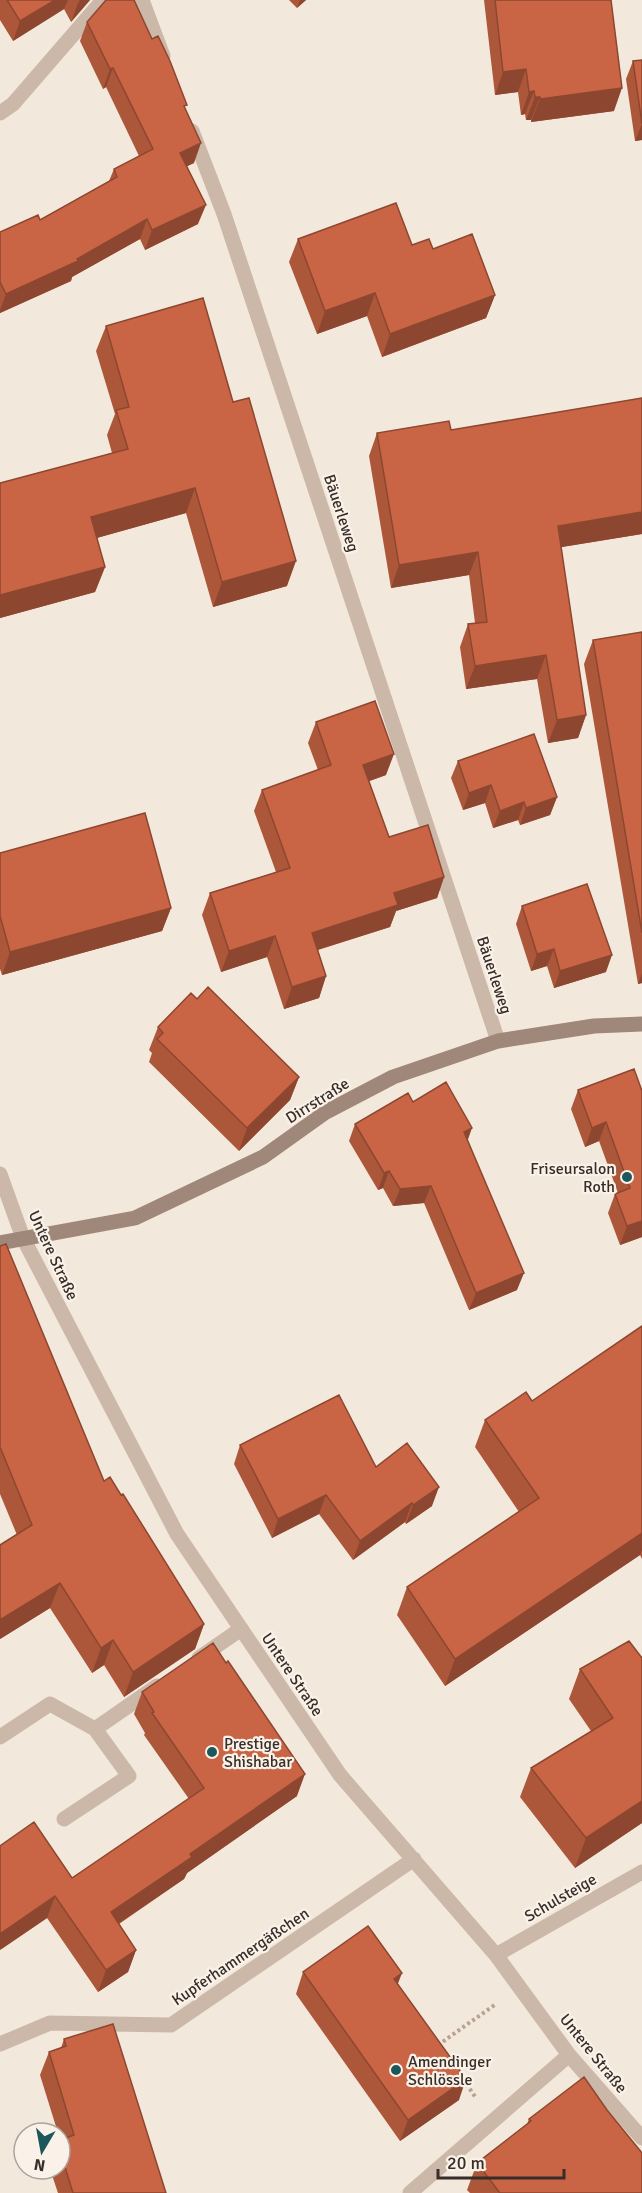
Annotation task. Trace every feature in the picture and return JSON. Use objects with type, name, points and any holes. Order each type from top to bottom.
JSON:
[{"type":"street","points":[[0,113],[13,104],[103,0]]},
{"type":"street","points":[[142,0],[171,75]]},
{"type":"street","name":"Bäuerleweg","points":[[187,118],[224,214],[498,1041]]},
{"type":"street","name":"Dirrstraße","points":[[0,1243],[135,1218],[263,1158],[326,1112],[393,1077],[498,1041],[594,1026],[642,1024]]},
{"type":"street","name":"Untere Straße","points":[[0,1174],[22,1238],[177,1534],[340,1775],[496,1955],[569,2055],[642,2138]]},
{"type":"street","points":[[94,1729],[241,1629]]},
{"type":"street","points":[[0,1737],[50,1704],[94,1729],[129,1776],[64,1819]]},
{"type":"street","name":"Kupferhammergäßchen","points":[[0,2044],[50,2023],[171,2025],[414,1859]]},
{"type":"street","name":"Schulsteige","points":[[496,1955],[642,1872]]},
{"type":"street","points":[[410,2193],[569,2055]]},
{"type":"path","points":[[432,2049],[488,2010]]},
{"type":"path","points":[[439,2044],[446,2054]]},
{"type":"path","points":[[459,2073],[492,2122]]},
{"type":"building","points":[[7,0],[55,0],[20,21]]},
{"type":"building","points":[[106,0],[134,0],[152,39],[158,36],[187,105],[184,106],[201,143],[180,153],[206,205],[152,230],[147,219],[77,259],[78,261],[6,294],[0,282],[0,232],[38,215],[40,220],[117,177],[114,169],[153,149],[113,68],[110,69],[87,22]]},
{"type":"building","points":[[495,0],[611,0],[622,88],[540,99],[540,97],[535,97],[534,91],[529,92],[526,69],[503,72]]},
{"type":"building","points":[[642,60],[642,124],[633,61]]},
{"type":"building","points":[[396,203],[412,245],[429,239],[433,249],[472,234],[495,295],[390,334],[375,293],[325,311],[298,239]]},
{"type":"building","points":[[203,298],[233,402],[249,398],[296,561],[222,582],[195,488],[91,517],[105,567],[0,595],[0,483],[128,449],[116,410],[129,407],[106,326]]},
{"type":"building","points":[[642,398],[642,512],[558,526],[586,715],[557,720],[546,655],[475,666],[468,624],[487,622],[478,552],[399,565],[377,433],[449,421],[451,430]]},
{"type":"building","points":[[642,632],[642,933],[593,640]]},
{"type":"building","points":[[375,701],[394,754],[363,765],[389,837],[428,825],[444,877],[394,893],[398,905],[312,933],[326,976],[292,987],[275,936],[229,951],[210,893],[290,868],[262,790],[331,765],[316,722]]},
{"type":"building","points":[[534,734],[557,797],[526,808],[524,802],[500,811],[491,785],[469,793],[458,761]]},
{"type":"building","points":[[145,813],[171,908],[10,952],[0,916],[0,853]]},
{"type":"building","points":[[587,884],[612,955],[560,971],[554,949],[537,954],[522,906]]},
{"type":"building","points":[[208,987],[299,1077],[247,1128],[157,1039],[163,1033],[158,1027],[191,993],[197,999]]},
{"type":"building","name":"Friseursalon Roth","points":[[634,1069],[642,1091],[642,1221],[627,1226],[615,1194],[630,1188],[606,1122],[592,1128],[578,1090]]},
{"type":"building","points":[[446,1082],[472,1128],[464,1132],[524,1273],[476,1293],[431,1186],[400,1189],[389,1171],[384,1173],[355,1124],[408,1093],[413,1102]]},
{"type":"building","points":[[6,1244],[104,1481],[110,1477],[121,1495],[123,1494],[204,1624],[133,1672],[113,1640],[101,1648],[60,1583],[0,1620],[0,1545],[32,1525],[0,1447],[0,1246]]},
{"type":"building","points":[[642,1326],[642,1533],[455,1659],[407,1587],[539,1498],[485,1420],[526,1392],[532,1401]]},
{"type":"building","points":[[339,1395],[376,1467],[407,1443],[439,1487],[413,1505],[412,1503],[360,1541],[326,1495],[278,1519],[240,1445]]},
{"type":"building","points":[[629,1641],[642,1658],[642,1801],[586,1838],[531,1768],[613,1718],[580,1669]]},
{"type":"building","points":[[213,1643],[226,1663],[228,1661],[305,1774],[190,1854],[192,1857],[111,1912],[136,1950],[106,1970],[55,1896],[0,1934],[0,1846],[34,1822],[72,1878],[204,1788],[152,1713],[154,1712],[142,1692]]},
{"type":"building","points":[[368,1926],[402,1973],[394,1979],[466,2079],[408,2120],[303,1972]]},
{"type":"building","points":[[113,2024],[166,2193],[73,2193],[69,2181],[72,2181],[72,2136],[74,2135],[72,2121],[70,2121],[49,2052],[66,2046],[64,2039]]},
{"type":"building","points":[[584,2077],[642,2153],[642,2193],[500,2193],[477,2163]]},
{"type":"place","name":"Friseursalon Roth","points":[[627,1177]]},
{"type":"place","name":"Prestige Shishabar","points":[[212,1752]]},
{"type":"place","name":"Amendinger Schlössle","points":[[396,2070]]}]
